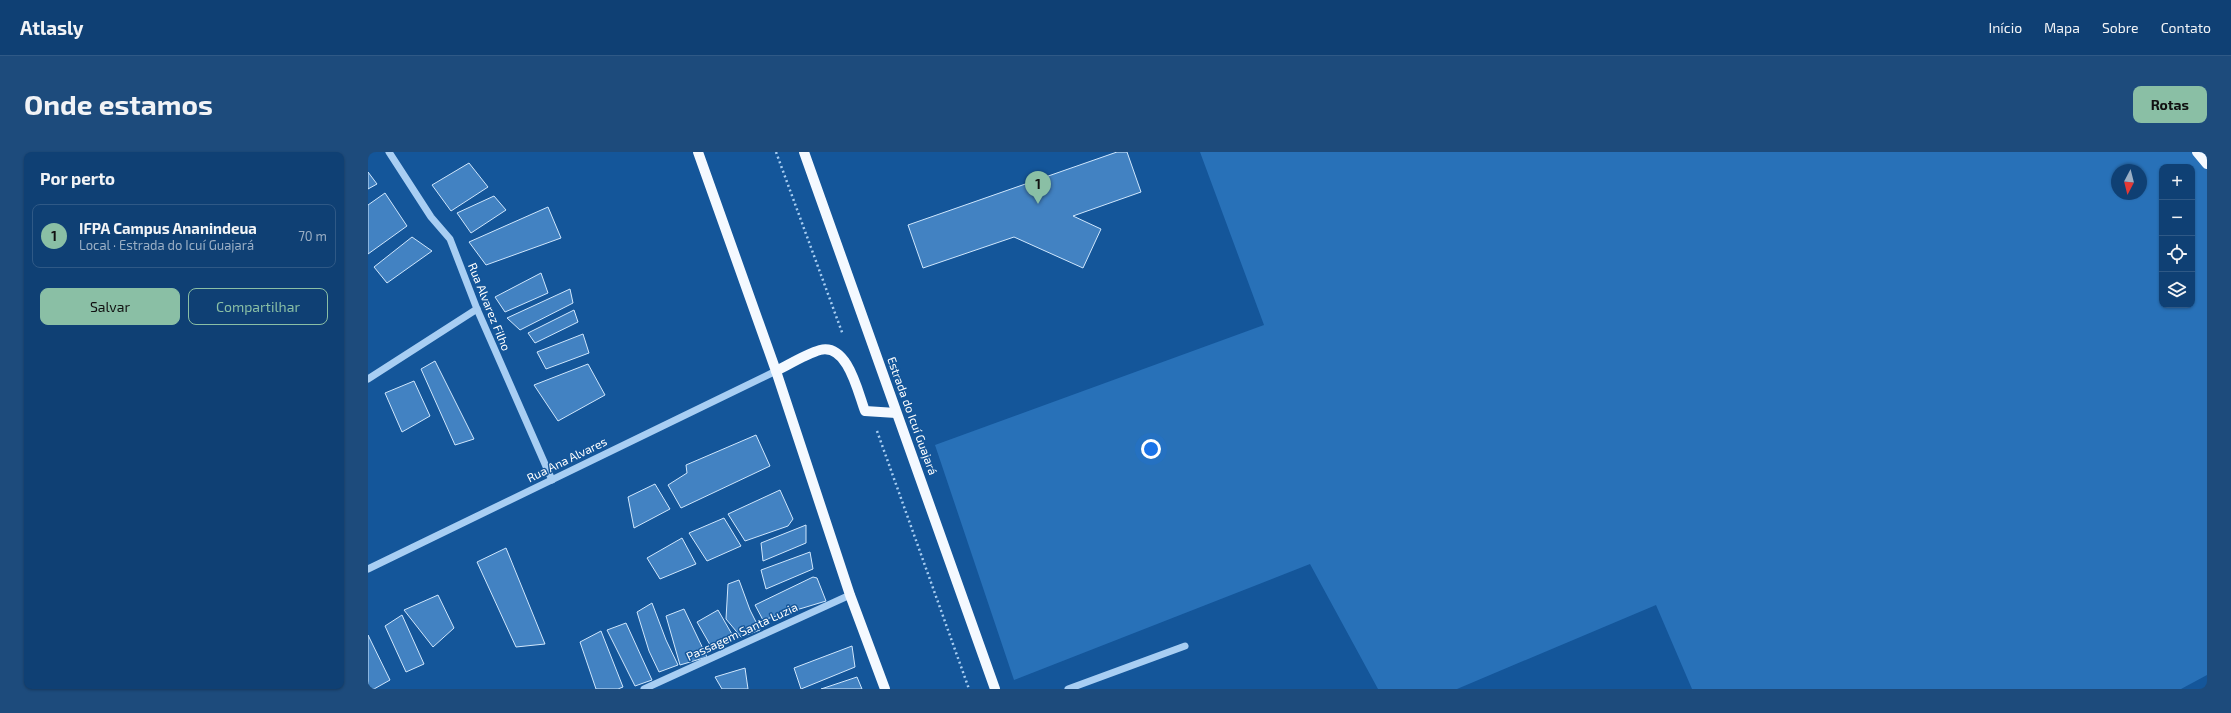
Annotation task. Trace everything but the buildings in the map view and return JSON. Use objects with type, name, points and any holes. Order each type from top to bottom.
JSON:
[{"type":"main road","points":[[698,152],[776,371],[850,595],[885,689]]},
{"type":"main road","name":"Estrada do Icuí Guajará","points":[[804,152],[995,689]]},
{"type":"main road","points":[[2197,152],[2207,164]]},
{"type":"main road","points":[[776,371],[821,350],[835,351],[848,364],[865,411],[896,413]]},
{"type":"street","name":"Rua Alvarez Filho","points":[[389,152],[431,217],[450,239],[476,309],[552,480]]},
{"type":"street","points":[[368,379],[476,309]]},
{"type":"street","name":"Rua Ana Alvares","points":[[368,569],[776,371]]},
{"type":"street","name":"Passagem Santa Luzia","points":[[644,689],[850,595]]},
{"type":"street","points":[[1068,689],[1185,646]]},
{"type":"shaded area","points":[[1200,152],[2207,152],[2207,675],[2181,689],[1692,689],[1656,605],[1457,689],[1378,689],[1310,564],[1014,680],[935,445],[1264,325]]},
{"type":"place","name":"IFPA Campus Ananindeua","points":[[1038,204]]}]
